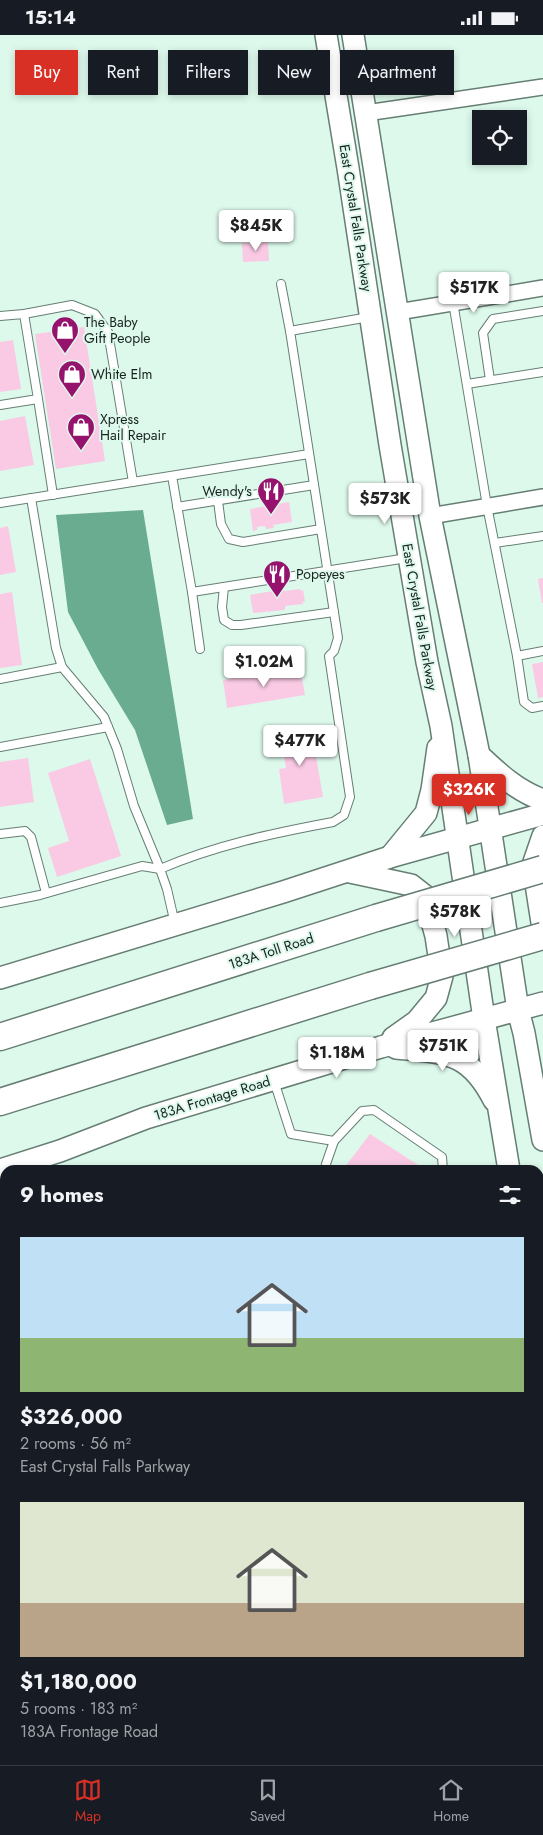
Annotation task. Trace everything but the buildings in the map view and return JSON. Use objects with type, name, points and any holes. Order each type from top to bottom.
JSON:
[{"type":"highway","name":"183A Toll Road","points":[[0,1037],[376,918],[543,869]]},
{"type":"highway","points":[[0,1102],[370,986],[543,937]]},
{"type":"main road","name":"East Crystal Falls Parkway","points":[[326,35],[409,558],[427,662],[441,726],[484,1019],[508,1165]]},
{"type":"main road","name":"East Crystal Falls Parkway","points":[[353,35],[430,516],[478,755],[518,1010],[543,1140]]},
{"type":"main road","points":[[340,117],[366,113]]},
{"type":"main road","points":[[371,317],[398,312]]},
{"type":"main road","points":[[390,857],[426,813],[432,790],[441,726]]},
{"type":"main road","points":[[478,755],[507,781],[532,797],[543,800]]},
{"type":"main road","points":[[0,977],[175,925],[390,857],[543,814]]},
{"type":"main road","points":[[543,836],[533,865],[543,929]]},
{"type":"main road","points":[[346,871],[410,885],[425,896],[436,936],[442,976],[436,997],[417,1021],[381,1047]]},
{"type":"main road","name":"183A Frontage Road","points":[[16,1165],[60,1151],[146,1118],[381,1047],[543,1003]]},
{"type":"main road","points":[[381,1047],[449,1054],[464,1061],[475,1070],[486,1084],[500,1111]]},
{"type":"main road","points":[[536,1098],[543,1064]]},
{"type":"street","points":[[366,113],[543,87]]},
{"type":"street","points":[[398,312],[543,288]]},
{"type":"street","points":[[430,516],[543,497]]},
{"type":"lane","points":[[0,903],[46,893],[142,866],[160,869],[190,855],[256,837],[333,822],[344,815],[350,797],[329,656],[334,651],[338,638],[281,284]]},
{"type":"lane","points":[[453,302],[487,506],[517,655],[524,702],[532,708],[543,706]]},
{"type":"lane","points":[[0,316],[24,314],[72,305],[95,313],[108,332],[133,482]]},
{"type":"lane","points":[[490,380],[483,333],[493,319],[543,311]]},
{"type":"lane","points":[[24,314],[53,495]]},
{"type":"lane","points":[[290,331],[371,317]]},
{"type":"lane","points":[[467,384],[543,371]]},
{"type":"lane","points":[[0,405],[38,399]]},
{"type":"lane","points":[[0,503],[309,454]]},
{"type":"lane","points":[[172,476],[200,649]]},
{"type":"lane","points":[[178,507],[314,485]]},
{"type":"lane","points":[[32,498],[56,648],[62,667],[104,717],[117,749],[134,806],[167,889],[175,925]]},
{"type":"lane","points":[[218,501],[221,524],[229,539],[243,542],[321,529]]},
{"type":"lane","points":[[495,543],[543,536]]},
{"type":"lane","points":[[192,592],[409,558]]},
{"type":"lane","points":[[224,587],[222,607],[224,620],[232,625],[334,612]]},
{"type":"lane","points":[[517,655],[543,651]]},
{"type":"lane","points":[[0,679],[62,667]]},
{"type":"lane","points":[[0,747],[108,727]]},
{"type":"lane","points":[[0,834],[26,831],[31,837],[46,893]]},
{"type":"lane","points":[[274,1079],[291,1134],[334,1141]]},
{"type":"lane","points":[[326,1165],[334,1141],[362,1111],[374,1110],[442,1157],[443,1165]]},
{"type":"shaded area","points":[[143,510],[193,819],[167,825],[135,730],[98,669],[68,612],[56,515]]},
{"type":"place","name":"The Baby Gift People","points":[[65,354]]},
{"type":"place","name":"White Elm","points":[[72,398]]},
{"type":"place","name":"Xpress Hail Repair","points":[[81,451]]},
{"type":"place","name":"Wendy's","points":[[271,515]]},
{"type":"place","name":"Popeyes","points":[[277,598]]}]
